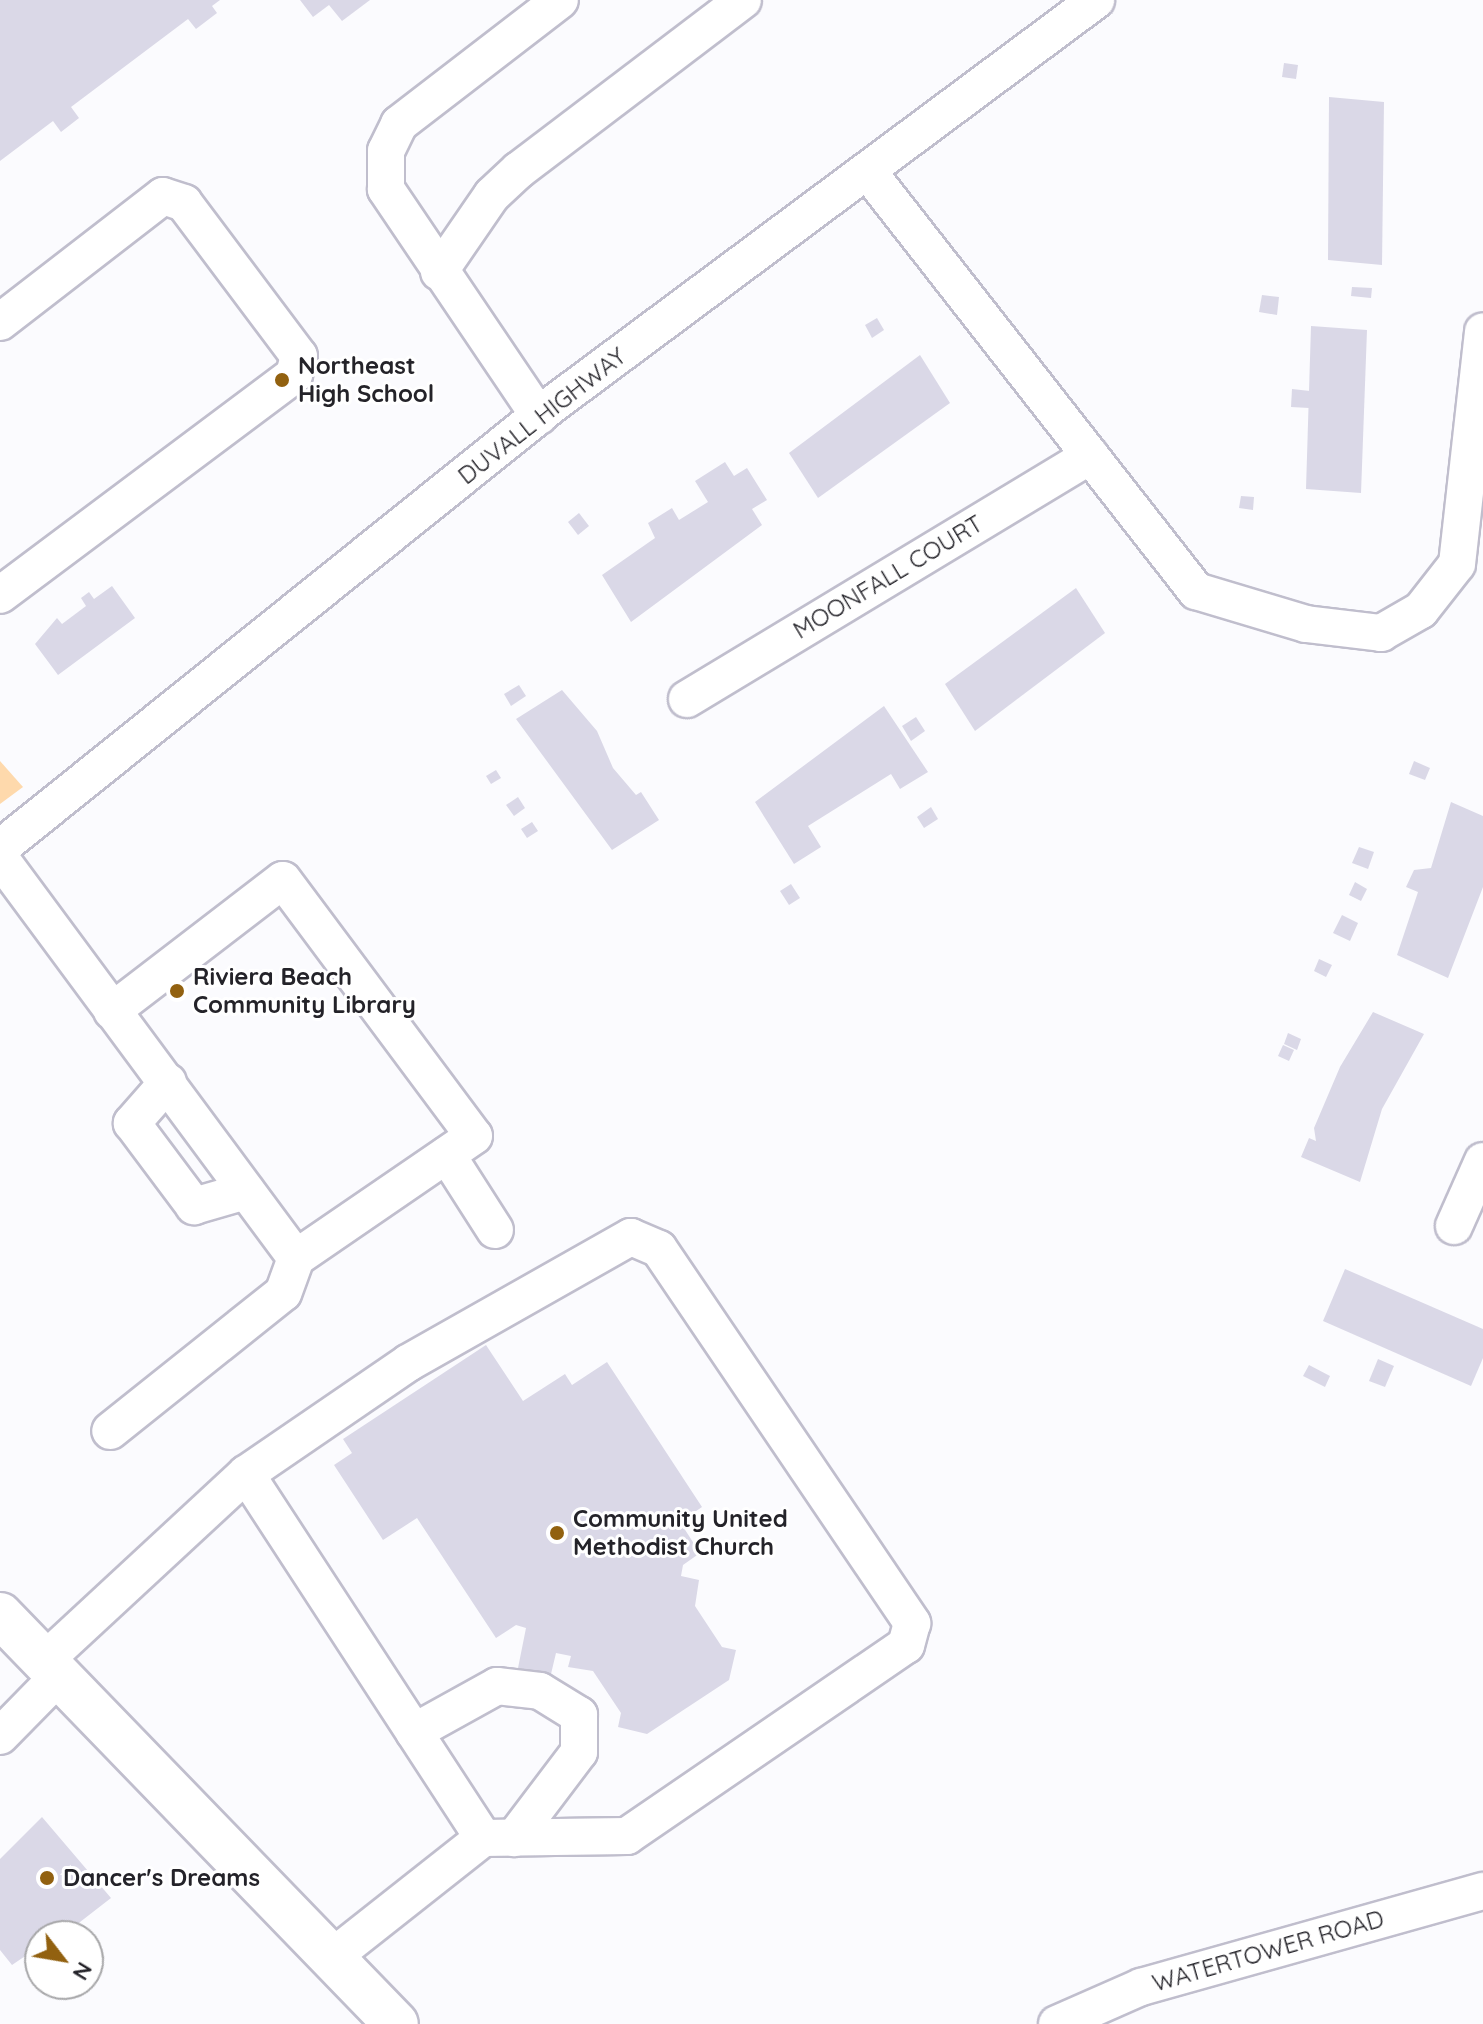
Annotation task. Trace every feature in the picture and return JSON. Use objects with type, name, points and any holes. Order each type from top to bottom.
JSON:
[{"type":"main road","points":[[0,1615],[396,2024]]},
{"type":"street","points":[[539,416],[439,272],[386,189],[386,151],[399,124],[560,0]]},
{"type":"street","points":[[439,272],[492,195],[519,170],[743,0]]},
{"type":"street","name":"DUVALL HIGHWAY","points":[[0,848],[539,416],[869,173],[1096,0]]},
{"type":"street","points":[[869,173],[1196,591],[1306,624],[1381,633],[1421,610],[1457,564],[1483,331]]},
{"type":"street","points":[[0,322],[163,196],[184,203],[299,356],[294,375],[0,595]]},
{"type":"street","name":"MOONFALL COURT","points":[[687,699],[1090,456]]},
{"type":"street","points":[[0,858],[296,1258]]},
{"type":"street","points":[[110,1431],[283,1293],[296,1258],[474,1136],[283,880],[112,1011]]},
{"type":"street","points":[[168,1082],[132,1123],[194,1206],[246,1191]]},
{"type":"street","points":[[447,1155],[495,1230]]},
{"type":"street","points":[[1454,1226],[1483,1161]]},
{"type":"street","points":[[0,1736],[50,1670],[246,1474],[532,1287],[631,1237],[659,1249],[912,1623],[906,1645],[627,1836],[498,1838]]},
{"type":"street","points":[[246,1474],[414,1732],[498,1838]]},
{"type":"street","points":[[331,1958],[498,1838],[579,1752],[579,1715],[540,1691],[497,1686],[414,1732]]},
{"type":"street","name":"WATERTOWER ROAD","points":[[1057,2024],[1141,1987],[1483,1891]]},
{"type":"shaded area","points":[[0,761],[23,787],[0,804]]},
{"type":"building","points":[[0,0],[220,0],[212,6],[217,13],[196,29],[188,19],[71,107],[79,118],[61,132],[53,121],[0,161]]},
{"type":"building","points":[[300,0],[370,0],[342,21],[329,5],[313,17]]},
{"type":"building","points":[[1284,63],[1298,65],[1296,79],[1282,77]]},
{"type":"building","points":[[1329,97],[1384,102],[1382,265],[1328,260]]},
{"type":"building","points":[[1352,287],[1372,288],[1371,298],[1351,296]]},
{"type":"building","points":[[1262,295],[1279,297],[1277,315],[1259,312]]},
{"type":"building","points":[[877,318],[884,330],[872,338],[865,325]]},
{"type":"building","points":[[1311,326],[1367,330],[1361,493],[1306,489]]},
{"type":"building","points":[[920,355],[950,403],[818,498],[789,453]]},
{"type":"building","points":[[1292,389],[1310,391],[1309,408],[1291,407]]},
{"type":"building","points":[[725,462],[734,476],[747,468],[767,500],[752,509],[762,525],[631,622],[602,575],[655,538],[648,523],[672,508],[679,520],[708,502],[695,481]]},
{"type":"building","points":[[1241,496],[1254,497],[1253,510],[1239,508]]},
{"type":"building","points":[[579,513],[589,526],[578,535],[568,522]]},
{"type":"building","points":[[112,586],[135,618],[58,675],[35,644],[57,618],[62,624],[86,606],[81,598],[89,592],[94,599]]},
{"type":"building","points":[[1076,588],[1105,633],[975,731],[945,684]]},
{"type":"building","points":[[519,685],[526,696],[511,706],[504,694]]},
{"type":"building","points":[[562,690],[597,731],[613,768],[636,795],[641,792],[659,820],[612,850],[516,719]]},
{"type":"building","points":[[884,706],[928,772],[900,789],[891,774],[808,826],[821,847],[794,864],[755,802]]},
{"type":"building","points":[[916,717],[925,731],[911,741],[902,726]]},
{"type":"building","points":[[1414,761],[1430,768],[1425,780],[1409,774]]},
{"type":"building","points":[[496,770],[501,778],[491,784],[486,776]]},
{"type":"building","points":[[518,797],[525,808],[514,816],[506,805]]},
{"type":"building","points":[[1451,802],[1483,816],[1483,887],[1448,978],[1397,955],[1418,892],[1406,887],[1414,870],[1431,868]]},
{"type":"building","points":[[931,807],[938,819],[924,828],[917,817]]},
{"type":"building","points":[[532,822],[538,831],[527,838],[521,829]]},
{"type":"building","points":[[1359,847],[1374,852],[1368,869],[1352,863]]},
{"type":"building","points":[[1355,882],[1367,889],[1361,901],[1349,895]]},
{"type":"building","points":[[791,884],[800,898],[789,905],[780,891]]},
{"type":"building","points":[[1342,915],[1358,923],[1350,941],[1333,933]]},
{"type":"building","points":[[1319,959],[1332,965],[1326,977],[1314,971]]},
{"type":"building","points":[[1373,1012],[1424,1034],[1382,1109],[1360,1182],[1301,1157],[1309,1138],[1316,1141],[1314,1128],[1340,1067]]},
{"type":"building","points":[[1288,1033],[1301,1039],[1297,1050],[1284,1044]]},
{"type":"building","points":[[1283,1045],[1294,1050],[1289,1061],[1278,1056]]},
{"type":"building","points":[[1345,1269],[1483,1329],[1483,1358],[1471,1386],[1323,1321]]},
{"type":"building","name":"Community United Methodist Church","points":[[486,1345],[523,1401],[565,1374],[572,1385],[607,1362],[702,1507],[680,1522],[700,1553],[683,1565],[681,1576],[699,1580],[695,1606],[722,1647],[736,1650],[729,1680],[647,1734],[618,1727],[621,1713],[593,1671],[568,1667],[571,1656],[556,1653],[551,1674],[518,1668],[526,1628],[516,1625],[496,1638],[417,1518],[383,1540],[334,1465],[352,1453],[343,1439]]},
{"type":"building","points":[[1378,1359],[1394,1366],[1385,1387],[1369,1381]]},
{"type":"building","points":[[1309,1365],[1330,1376],[1325,1387],[1303,1376]]},
{"type":"building","name":"Dancer's Dreams","points":[[42,1817],[111,1898],[83,1920],[24,1920],[24,1957],[12,1965],[0,1950],[0,1859]]},
{"type":"place","name":"Northeast High School","points":[[282,380]]},
{"type":"place","name":"Riviera Beach Community Library","points":[[177,991]]},
{"type":"place","name":"Community United Methodist Church","points":[[557,1533]]},
{"type":"place","name":"Dancer's Dreams","points":[[47,1878]]}]
